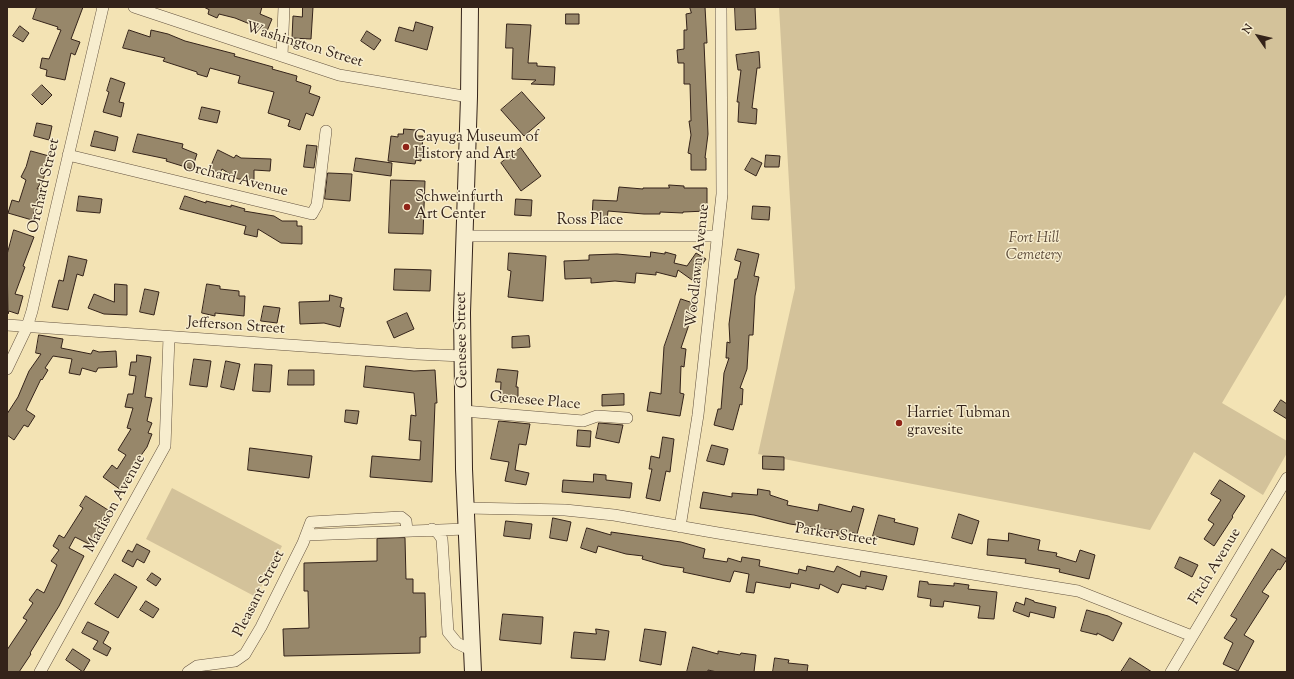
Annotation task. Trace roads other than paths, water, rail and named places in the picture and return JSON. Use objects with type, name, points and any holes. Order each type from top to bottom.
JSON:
[{"type":"main road","name":"Genesee Street","points":[[470,7],[469,97],[464,236],[463,356],[466,529],[473,672]]},
{"type":"street","name":"Orchard Street","points":[[7,368],[27,327],[103,7]]},
{"type":"street","name":"Washington Street","points":[[134,7],[339,75],[469,97]]},
{"type":"street","points":[[282,56],[284,7]]},
{"type":"street","name":"Woodlawn Avenue","points":[[680,527],[698,415],[723,173],[721,7]]},
{"type":"street","name":"Orchard Avenue","points":[[68,155],[312,214],[317,205],[326,131]]},
{"type":"street","name":"Ross Place","points":[[464,236],[717,236]]},
{"type":"street","name":"Jefferson Street","points":[[7,325],[463,356]]},
{"type":"street","name":"Madison Avenue","points":[[40,672],[165,446],[169,337]]},
{"type":"street","name":"Genesee Place","points":[[464,411],[583,422],[597,416],[627,418]]},
{"type":"street","name":"Fitch Avenue","points":[[1171,672],[1287,478]]},
{"type":"street","name":"Parker Street","points":[[466,508],[585,511],[1078,591],[1192,636]]},
{"type":"street","points":[[432,529],[438,533],[442,539],[448,632],[457,643],[472,650]]},
{"type":"street","name":"Pleasant Street","points":[[188,672],[197,666],[235,661],[245,654],[261,627],[306,535],[432,529],[466,529]]},
{"type":"place","name":"Cayuga Museum of History and Art","points":[[406,147]]},
{"type":"place","name":"Schweinfurth Art Center","points":[[407,207]]},
{"type":"place","name":"Harriet Tubman gravesite","points":[[899,423]]},
{"type":"park label","name":"Fort Hill Cemetery","points":[[1034,248]]}]
